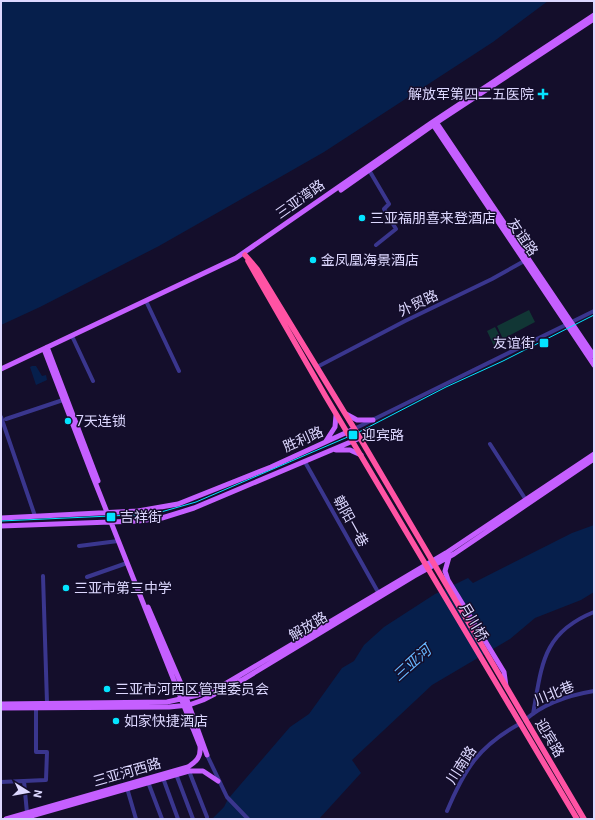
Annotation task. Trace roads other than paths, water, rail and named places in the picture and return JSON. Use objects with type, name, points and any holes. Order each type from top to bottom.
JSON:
[{"type":"highway","points":[[244,254],[257,268],[360,438],[433,563],[446,580]]},
{"type":"highway","points":[[244,254],[336,415],[427,566]]},
{"type":"highway","name":"月川桥","points":[[427,566],[495,669]]},
{"type":"highway","name":"月川桥","points":[[446,580],[495,669]]},
{"type":"highway","name":"迎宾路","points":[[495,669],[507,689],[523,722],[584,819]]},
{"type":"highway","name":"迎宾路","points":[[495,669],[577,819]]},
{"type":"main road","name":"三亚湾路","points":[[244,254],[594,15]]},
{"type":"main road","name":"三亚湾路","points":[[1,369],[244,254],[369,170],[434,123],[594,19]]},
{"type":"main road","name":"友谊路","points":[[434,123],[569,323],[594,356]]},
{"type":"main road","name":"友谊路","points":[[569,323],[594,365]]},
{"type":"main road","points":[[46,348],[63,400],[207,755]]},
{"type":"main road","points":[[46,348],[109,512]]},
{"type":"main road","points":[[344,413],[357,420],[373,420]]},
{"type":"main road","points":[[326,442],[335,427],[336,415]]},
{"type":"main road","name":"胜利路","points":[[1,518],[152,510],[178,504],[271,467],[354,429]]},
{"type":"main road","name":"胜利路","points":[[1,526],[150,520],[178,513],[305,462],[360,438]]},
{"type":"main road","points":[[333,450],[346,450],[361,455]]},
{"type":"main road","name":"解放路","points":[[433,563],[594,454]]},
{"type":"main road","name":"解放路","points":[[1,704],[184,699],[220,687],[378,592],[433,563],[450,556],[594,460]]},
{"type":"main road","points":[[113,522],[127,563],[184,699]]},
{"type":"main road","points":[[446,580],[445,566],[450,556]]},
{"type":"main road","name":"解放路","points":[[1,708],[186,706],[244,680],[427,566]]},
{"type":"main road","name":"三亚河西路","points":[[6,819],[188,767],[196,762],[199,758],[200,746],[186,706]]},
{"type":"main road","name":"三亚河西路","points":[[21,819],[40,816],[128,788],[189,771],[203,771],[219,783]]},
{"type":"street","points":[[369,170],[389,204],[384,209],[396,229],[376,245]]},
{"type":"street","name":"外贸路","points":[[317,367],[405,321],[492,279],[526,260]]},
{"type":"street","points":[[146,301],[179,371]]},
{"type":"street","name":"胜利路","points":[[354,429],[594,311]]},
{"type":"street","points":[[72,336],[93,381]]},
{"type":"street","points":[[6,419],[63,400]]},
{"type":"street","points":[[1,417],[35,516]]},
{"type":"street","points":[[490,444],[526,500]]},
{"type":"street","name":"朝阳一巷","points":[[305,462],[378,592]]},
{"type":"street","points":[[79,546],[118,540]]},
{"type":"street","points":[[87,577],[127,563]]},
{"type":"street","points":[[43,576],[46,703]]},
{"type":"street","points":[[533,714],[543,663],[547,651],[555,637],[566,626],[578,618],[594,612]]},
{"type":"street","name":"川北巷","points":[[523,722],[533,714],[562,699],[594,691]]},
{"type":"street","points":[[1,782],[46,780],[47,752],[36,752],[36,708]]},
{"type":"street","name":"川南路","points":[[446,811],[468,768],[478,754],[490,743],[523,722]]},
{"type":"street","points":[[207,755],[219,783],[237,808],[248,819]]},
{"type":"street","points":[[189,771],[207,817]]},
{"type":"street","points":[[176,774],[193,819]]},
{"type":"street","points":[[163,778],[178,819]]},
{"type":"street","points":[[24,781],[27,813]]},
{"type":"street","points":[[148,782],[162,819]]},
{"type":"street","points":[[128,788],[136,819]]},
{"type":"water","points":[[1,1],[548,1],[493,42],[324,152],[159,246],[40,307],[1,325]]},
{"type":"water","points":[[36,366],[42,376],[46,375],[47,380],[36,385],[30,367]]},
{"type":"water","name":"三亚河","points":[[594,525],[594,592],[581,600],[535,618],[510,639],[432,685],[352,760],[361,773],[319,819],[212,819],[224,807],[228,799],[290,727],[309,714],[342,668],[354,661],[364,645],[384,627],[435,594],[468,578],[473,583],[572,533]]},
{"type":"tram line","points":[[1,521],[154,514],[196,502],[357,433],[446,387],[503,361],[594,315]]},
{"type":"place","name":"解放军第四二五医院","points":[[543,94]]},
{"type":"place","name":"三亚福朋喜来登酒店","points":[[362,218]]},
{"type":"place","name":"金凤凰海景酒店","points":[[313,260]]},
{"type":"place","name":"友谊街","points":[[544,343]]},
{"type":"place","name":"7天连锁","points":[[68,421]]},
{"type":"place","name":"迎宾路","points":[[353,435]]},
{"type":"place","name":"吉祥街","points":[[111,517]]},
{"type":"place","name":"三亚市第三中学","points":[[66,588]]},
{"type":"place","name":"三亚市河西区管理委员会","points":[[107,689]]},
{"type":"place","name":"如家快捷酒店","points":[[116,721]]}]
